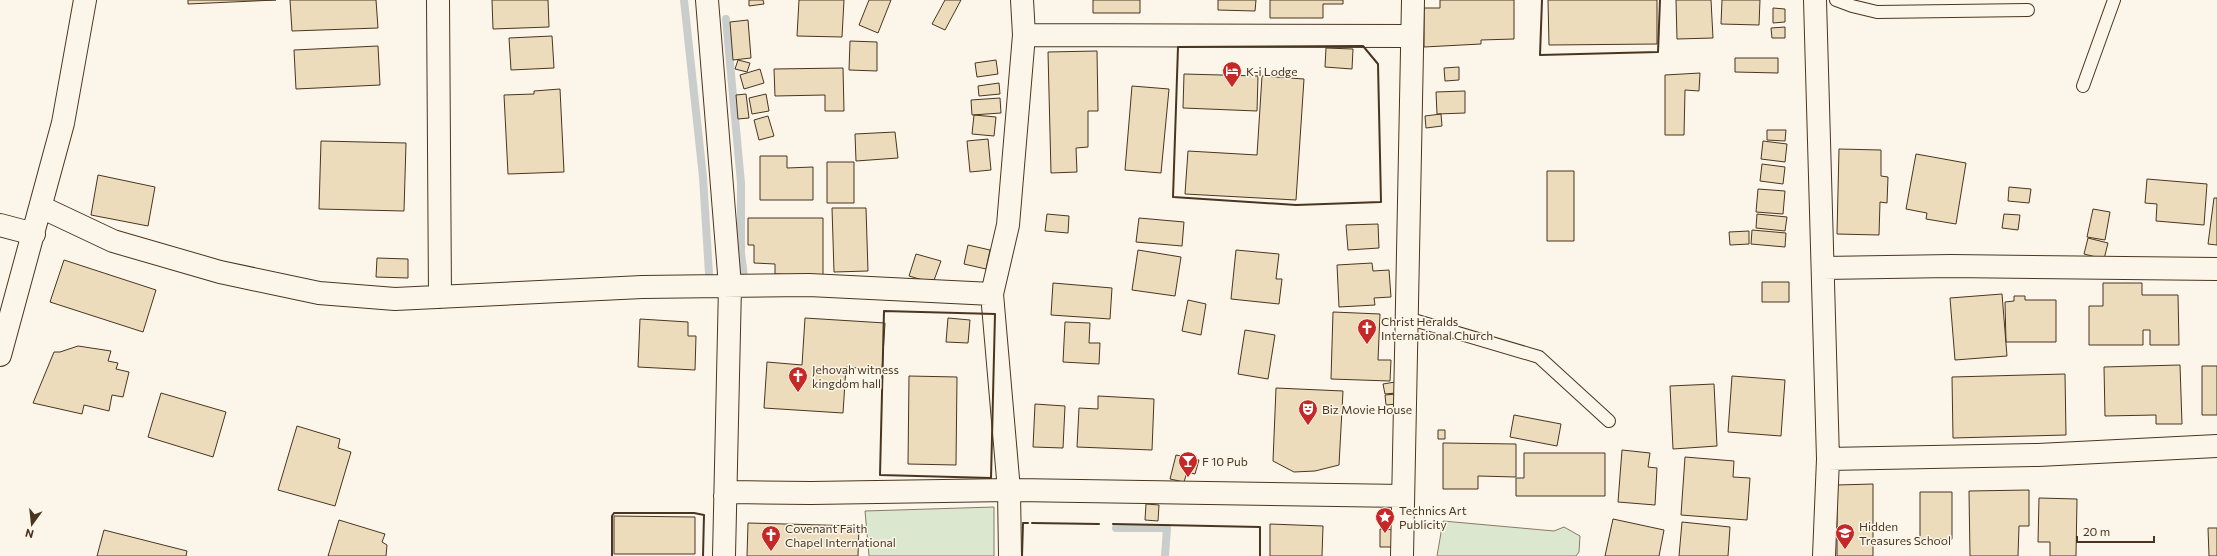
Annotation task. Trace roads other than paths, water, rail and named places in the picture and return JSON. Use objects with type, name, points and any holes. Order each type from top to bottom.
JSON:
[{"type":"street","points":[[0,354],[34,234],[63,123],[85,0]]},
{"type":"street","points":[[438,0],[440,297]]},
{"type":"street","points":[[707,0],[730,286],[724,556]]},
{"type":"street","points":[[1010,556],[1009,490],[992,294],[1008,225],[1024,34],[1022,0]]},
{"type":"street","points":[[1402,556],[1413,0]]},
{"type":"street","points":[[1815,0],[1828,459],[1824,556]]},
{"type":"street","points":[[1024,34],[1412,36]]},
{"type":"street","points":[[41,207],[113,241],[220,272],[319,293],[395,299],[642,287],[730,286],[882,287],[992,294]]},
{"type":"street","points":[[0,225],[34,234]]},
{"type":"street","points":[[1823,268],[1974,266],[2217,269]]},
{"type":"street","points":[[1828,459],[2038,455],[2217,446]]},
{"type":"street","points":[[725,496],[731,492],[811,493],[1009,490],[1403,496]]},
{"type":"lane","points":[[1836,0],[1852,6],[1877,12],[2028,10]]},
{"type":"lane","points":[[2083,86],[2114,0]]},
{"type":"lane","points":[[1407,318],[1539,357],[1609,421]]},
{"type":"waterway","points":[[684,0],[703,177],[709,274]]},
{"type":"waterway","points":[[726,19],[741,183],[741,253],[744,277]]},
{"type":"waterway","points":[[1116,528],[1167,528],[1165,556]]},
{"type":"place","name":"K-i Lodge","points":[[1232,88]]},
{"type":"place","name":"Christ Heralds International Church","points":[[1367,345]]},
{"type":"place","name":"Jehovah witness kingdom hall","points":[[798,393]]},
{"type":"place","name":"Biz Movie House","points":[[1308,426]]},
{"type":"place","name":"F 10 Pub","points":[[1188,478]]},
{"type":"place","name":"Technics Art Publicity","points":[[1385,534]]},
{"type":"place","name":"Hidden Treasures School","points":[[1845,550]]},
{"type":"place","name":"Covenant Faith Chapel International","points":[[771,552]]}]
